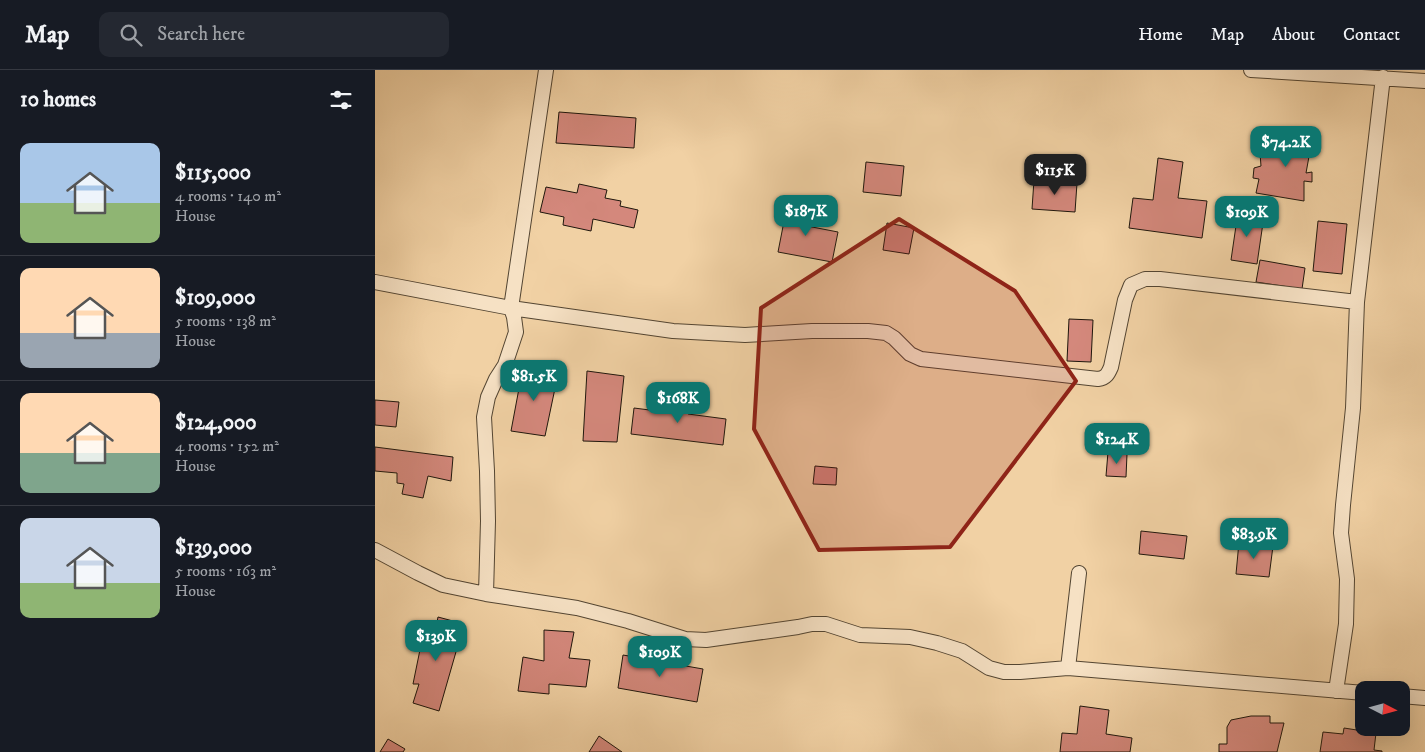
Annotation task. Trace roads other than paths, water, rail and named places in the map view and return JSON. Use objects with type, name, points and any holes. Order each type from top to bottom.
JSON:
[{"type":"street","points":[[486,594],[488,521],[484,417],[488,397],[505,365],[516,332],[515,318],[511,308],[546,70]]},
{"type":"street","points":[[1251,70],[1425,81]]},
{"type":"street","points":[[1336,691],[1346,624],[1347,579],[1341,534],[1353,408],[1357,302],[1383,77]]},
{"type":"street","points":[[375,282],[511,308],[673,331],[745,335],[812,331],[868,331],[886,333],[894,338],[910,354],[921,359],[1098,379],[1108,374],[1111,367],[1125,300],[1131,285],[1145,279],[1160,279],[1357,302]]},
{"type":"street","points":[[375,550],[443,585],[486,594],[577,608],[685,639],[706,640],[812,624],[826,624],[860,635],[909,637],[937,643],[962,652],[989,668],[1004,672],[1068,668],[1355,693]]},
{"type":"street","points":[[1068,668],[1079,573]]}]
